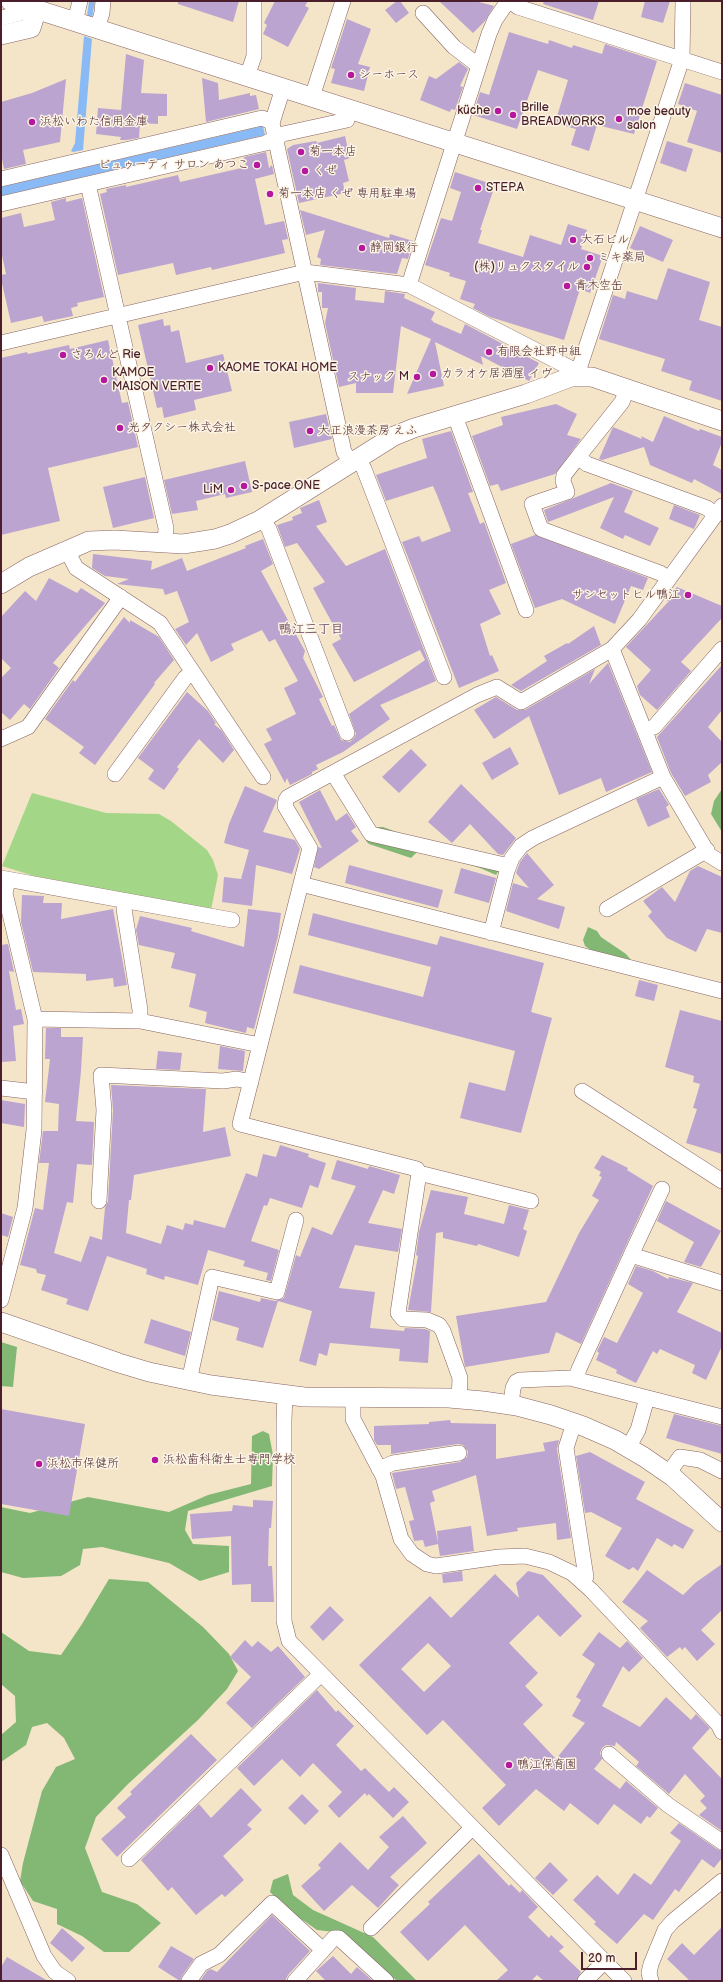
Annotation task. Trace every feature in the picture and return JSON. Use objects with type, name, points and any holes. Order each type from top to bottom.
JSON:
[{"type":"street","points":[[10,1],[722,228]]},
{"type":"street","points":[[75,22],[80,1]]},
{"type":"street","points":[[97,29],[102,13],[102,1]]},
{"type":"street","points":[[247,77],[254,56],[254,1]]},
{"type":"street","points":[[312,97],[343,1]]},
{"type":"street","points":[[409,285],[491,27],[509,1],[518,7],[722,72]]},
{"type":"street","points":[[578,374],[682,59],[683,1]]},
{"type":"street","points":[[1,18],[37,10]]},
{"type":"street","points":[[1,35],[31,28],[37,10]]},
{"type":"street","points":[[423,13],[454,47],[478,66]]},
{"type":"street","points":[[283,88],[272,122],[344,452],[364,468],[444,677]]},
{"type":"street","points":[[1,204],[266,143],[283,134],[347,120],[350,109]]},
{"type":"street","points":[[1,179],[262,118],[272,122]]},
{"type":"street","points":[[88,184],[166,528],[165,544]]},
{"type":"street","points":[[1,343],[305,272],[409,285],[578,374],[592,377],[722,421]]},
{"type":"street","points":[[1,584],[15,574],[89,541],[102,540],[183,544],[215,539],[240,530],[262,519],[354,460],[404,431],[526,394],[578,374]]},
{"type":"street","points":[[627,389],[622,402],[564,475],[563,481],[567,492],[532,504],[541,529],[660,573],[669,580]]},
{"type":"street","points":[[455,416],[526,610]]},
{"type":"street","points":[[532,1201],[419,1172],[417,1169],[240,1124],[310,848],[285,806],[288,797],[477,694],[497,687],[521,702],[612,649],[639,620],[719,511],[587,464],[578,457]]},
{"type":"street","points":[[262,519],[268,529],[347,733]]},
{"type":"street","points":[[67,550],[76,568],[160,623],[263,777]]},
{"type":"street","points":[[1,739],[28,726],[121,598]]},
{"type":"street","points":[[612,649],[663,777],[710,855],[722,863]]},
{"type":"street","points":[[645,730],[654,727],[722,650]]},
{"type":"street","points":[[115,774],[185,678],[193,672]]},
{"type":"street","points":[[333,773],[370,834],[509,866]]},
{"type":"street","points":[[491,933],[509,866],[512,858],[521,846],[533,838],[663,777]]},
{"type":"street","points":[[607,909],[707,850]]},
{"type":"street","points":[[1,1300],[25,1208],[34,1130],[35,1092],[35,1019],[5,893],[4,879],[232,920]]},
{"type":"street","points":[[301,884],[722,991]]},
{"type":"street","points":[[126,901],[124,909],[140,1010],[140,1021]]},
{"type":"street","points":[[35,1019],[140,1021],[260,1045]]},
{"type":"street","points":[[99,1201],[104,1110],[101,1075],[223,1081],[237,1079],[251,1082]]},
{"type":"street","points":[[1,1088],[22,1092],[35,1092]]},
{"type":"street","points":[[582,1092],[722,1181]]},
{"type":"street","points":[[419,1172],[398,1313],[403,1319],[428,1320],[439,1325],[443,1331],[460,1378],[459,1399]]},
{"type":"street","points":[[576,1379],[579,1368],[662,1189]]},
{"type":"street","points":[[189,1381],[212,1277],[278,1292],[296,1220]]},
{"type":"street","points":[[631,1255],[722,1283]]},
{"type":"street","points":[[1,1322],[119,1363],[189,1381],[242,1390],[286,1395],[353,1398],[459,1399],[511,1405],[550,1415],[574,1423],[628,1448],[668,1474],[699,1499],[722,1522]]},
{"type":"street","points":[[511,1405],[513,1388],[516,1382],[520,1380],[563,1378],[576,1379],[722,1417]]},
{"type":"street","points":[[286,1395],[284,1420],[284,1621],[289,1641],[624,1981]]},
{"type":"street","points":[[353,1398],[353,1419],[379,1470],[401,1539],[408,1551],[419,1560],[436,1566],[445,1566],[499,1557],[525,1556],[549,1562],[561,1567],[583,1581],[718,1724],[722,1732]]},
{"type":"street","points":[[628,1448],[638,1430],[647,1398]]},
{"type":"street","points":[[574,1423],[566,1448],[586,1577],[583,1581]]},
{"type":"street","points":[[379,1470],[392,1462],[459,1453]]},
{"type":"street","points":[[668,1474],[680,1457],[700,1460],[722,1471]]},
{"type":"street","points":[[129,1859],[320,1674]]},
{"type":"street","points":[[609,1754],[668,1805],[722,1842]]},
{"type":"street","points":[[371,1928],[472,1828]]},
{"type":"street","points":[[2,1860],[44,1956],[55,1972],[68,1981]]},
{"type":"street","points":[[651,1981],[649,1973],[651,1964],[665,1930],[673,1920],[722,1881]]},
{"type":"street","points":[[189,1981],[201,1964],[220,1955],[272,1903],[323,1950]]},
{"type":"street","points":[[295,1981],[334,1938],[339,1938],[386,1981]]},
{"type":"street","points":[[585,1981],[605,1962]]},
{"type":"green space","points":[[722,789],[722,832],[711,814],[714,801]]},
{"type":"green space","points":[[32,793],[106,813],[159,814],[171,821],[207,850],[213,860],[218,875],[211,910],[34,876],[2,866]]},
{"type":"green space","points":[[375,827],[383,827],[499,870],[496,875],[480,868],[438,855],[418,851],[411,858],[369,844],[366,841]]},
{"type":"green space","points":[[588,927],[597,931],[601,937],[626,954],[631,960],[595,953],[585,946],[583,940]]},
{"type":"green space","points":[[1,1342],[17,1347],[13,1387],[1,1386]]},
{"type":"green space","points":[[263,1431],[269,1434],[273,1455],[272,1486],[188,1511],[185,1530],[193,1544],[229,1546],[229,1572],[200,1581],[169,1563],[102,1547],[83,1549],[80,1565],[61,1576],[23,1578],[1,1572],[1,1507],[30,1513],[88,1497],[169,1512],[208,1495],[251,1484],[252,1436]]},
{"type":"green space","points":[[109,1579],[148,1582],[203,1627],[229,1654],[238,1671],[227,1689],[198,1720],[128,1784],[96,1817],[85,1848],[102,1892],[137,1904],[161,1923],[129,1952],[104,1952],[82,1936],[57,1924],[57,1909],[33,1901],[20,1881],[23,1863],[42,1791],[56,1767],[75,1759],[64,1738],[47,1723],[32,1727],[26,1745],[1,1762],[1,1735],[16,1722],[15,1696],[1,1684],[1,1632],[29,1651],[61,1655],[82,1624]]},
{"type":"green space","points":[[288,1874],[293,1895],[313,1910],[373,1937],[417,1981],[397,1981],[342,1933],[317,1930],[287,1909],[270,1892],[273,1880]]},
{"type":"water","points":[[84,36],[92,39],[83,150],[73,152],[71,151],[75,143]]},
{"type":"water","points":[[263,126],[265,135],[1,196],[1,187]]},
{"type":"building","points":[[178,1],[239,1],[233,22],[178,4]]},
{"type":"building","points":[[275,1],[308,1],[305,6],[309,8],[288,47],[263,34],[267,25],[264,23]]},
{"type":"building","points":[[397,1],[400,1],[409,13],[396,23],[385,10]]},
{"type":"building","points":[[439,1],[475,1],[494,6],[485,21],[473,33]]},
{"type":"building","points":[[544,1],[599,1],[593,20],[543,4]]},
{"type":"building","points":[[645,1],[670,1],[663,23],[641,17]]},
{"type":"building","points":[[347,19],[371,29],[358,64],[370,67],[364,91],[331,83],[335,69],[331,68]]},
{"type":"building","points":[[509,32],[548,44],[549,40],[572,48],[573,45],[602,54],[605,44],[657,61],[634,134],[597,125],[589,151],[571,145],[576,129],[555,123],[568,80],[538,70],[517,129],[473,115],[480,92],[489,95]]},
{"type":"building","points":[[126,54],[144,60],[141,93],[167,94],[167,116],[158,116],[158,124],[140,123],[139,138],[120,140],[121,137],[96,134],[98,108],[121,110]]},
{"type":"building","points":[[459,62],[468,69],[460,86],[463,87],[455,110],[451,109],[450,112],[420,100],[429,76],[436,79]]},
{"type":"building","points":[[202,78],[218,83],[219,100],[250,93],[250,96],[256,95],[259,109],[206,122]]},
{"type":"building","name":"浜松いわた信用金庫","points":[[66,79],[60,142],[23,150],[26,164],[4,169],[1,154],[1,102],[32,93]]},
{"type":"building","points":[[685,83],[722,95],[722,153],[687,142],[697,111],[678,104]]},
{"type":"building","points":[[345,136],[350,158],[344,160],[349,181],[343,183],[345,193],[299,203],[287,149],[293,145],[316,141],[317,143]]},
{"type":"building","points":[[667,141],[693,149],[686,172],[660,163]]},
{"type":"building","points":[[266,152],[269,168],[272,165],[274,174],[255,179],[265,225],[284,221],[288,239],[282,240],[285,253],[212,270],[211,267],[176,275],[173,263],[118,275],[100,194],[107,192],[106,189],[126,185],[126,187],[178,175],[180,182],[246,167],[244,157]]},
{"type":"building","points":[[455,172],[495,185],[480,230],[482,230],[478,243],[523,257],[530,235],[561,245],[568,224],[587,230],[581,249],[603,256],[590,293],[580,289],[564,340],[490,317],[473,308],[475,304],[460,299],[466,281],[449,276],[450,273],[425,265],[441,218],[452,221],[461,192],[450,188]]},
{"type":"building","points":[[66,198],[66,202],[82,198],[104,297],[77,303],[78,306],[71,308],[73,316],[44,322],[42,316],[11,323],[1,279],[1,275],[6,274],[1,251],[1,218],[21,213],[24,227],[55,220],[51,202]]},
{"type":"building","name":"静岡銀行","points":[[300,210],[389,238],[390,234],[413,241],[408,259],[402,258],[397,274],[320,265],[321,259],[317,257],[325,230],[306,235]]},
{"type":"building","points":[[640,226],[673,240],[663,262],[630,248]]},
{"type":"building","points":[[668,268],[710,282],[699,320],[722,327],[722,401],[689,390],[692,381],[661,371],[665,359],[599,339],[613,295],[625,299],[627,291],[657,300]]},
{"type":"building","points":[[318,283],[356,288],[355,300],[384,303],[385,291],[405,294],[404,298],[435,312],[431,320],[433,322],[461,334],[465,324],[539,363],[529,381],[481,356],[483,365],[435,342],[444,386],[407,394],[431,339],[401,326],[393,393],[356,393],[356,383],[339,387],[325,323],[328,308],[322,308],[322,292],[318,292]]},
{"type":"building","name":"KAOME TOKAI HOME","points":[[163,319],[164,326],[170,325],[171,332],[179,330],[186,363],[223,354],[232,391],[194,400],[196,410],[164,418],[162,407],[157,408],[138,325]]},
{"type":"building","points":[[108,340],[122,403],[128,402],[138,447],[48,468],[60,521],[1,535],[1,358],[69,345],[70,349]]},
{"type":"building","points":[[556,404],[577,414],[567,435],[581,439],[555,474],[501,491],[498,484],[490,486],[472,436],[503,425],[501,417]]},
{"type":"building","name":"大正浪漫茶房 えふ","points":[[326,414],[332,439],[294,448],[289,422]]},
{"type":"building","points":[[664,416],[699,431],[700,429],[722,437],[722,442],[713,465],[722,470],[722,494],[694,479],[692,483],[650,465],[644,447],[602,460],[599,459],[613,427],[642,439],[641,436],[653,442]]},
{"type":"building","points":[[451,431],[473,492],[468,493],[480,524],[484,522],[506,583],[489,590],[501,614],[480,624],[490,656],[492,655],[499,671],[459,688],[402,542],[419,536],[422,542],[451,531],[437,495],[433,486],[386,501],[376,475],[427,458],[422,439]]},
{"type":"building","points":[[245,461],[252,492],[226,498],[225,494],[196,501],[198,510],[172,514],[164,480]]},
{"type":"building","points":[[145,477],[154,518],[113,528],[103,487]]},
{"type":"building","points":[[611,483],[633,491],[624,512],[659,528],[650,546],[625,535],[623,539],[600,528],[614,497],[548,522],[544,510]]},
{"type":"building","points":[[319,500],[327,522],[316,526],[346,566],[385,549],[436,681],[380,705],[390,719],[343,752],[316,765],[318,769],[312,772],[312,774],[290,785],[287,778],[285,783],[264,744],[272,740],[266,729],[296,714],[284,688],[298,681],[275,639],[269,642],[262,630],[231,644],[234,650],[211,662],[197,633],[186,645],[175,629],[189,622],[177,591],[165,595],[163,589],[117,584],[129,579],[105,576],[92,568],[93,554],[152,561],[151,570],[182,558],[187,571],[246,548],[245,546],[263,539],[273,564],[261,571],[305,651],[303,658],[323,697],[319,699],[332,726],[334,725],[341,740],[350,742],[356,734],[349,714],[425,660],[420,650],[354,682],[332,644],[341,639],[313,588],[325,582],[297,543],[285,547],[277,525],[293,520],[292,517],[302,513],[300,508]]},
{"type":"building","points":[[674,505],[700,515],[694,529],[669,519]]},
{"type":"building","points":[[535,535],[648,578],[643,590],[631,586],[615,624],[562,599],[535,608],[511,544]]},
{"type":"building","points":[[49,578],[77,593],[81,588],[105,603],[53,663],[59,668],[30,709],[24,704],[10,720],[1,712],[1,678],[11,668],[1,658],[1,617],[25,591],[36,601]]},
{"type":"building","points":[[677,587],[722,606],[722,618],[681,662],[691,671],[657,710],[640,695],[637,686],[651,670],[626,647],[669,601],[666,600]]},
{"type":"building","points":[[124,617],[130,623],[130,620],[159,637],[174,660],[154,683],[155,684],[95,765],[79,753],[84,747],[45,719],[73,680],[75,682]]},
{"type":"building","points":[[594,626],[601,645],[521,691],[511,685],[547,661],[544,656],[567,643],[568,644]]},
{"type":"building","points":[[608,663],[652,772],[606,792],[601,778],[559,795],[529,716],[494,739],[474,710],[496,697],[517,710],[525,710],[595,669],[589,684]]},
{"type":"building","points":[[722,665],[722,710],[708,727],[722,742],[722,762],[708,775],[711,782],[685,796],[671,773],[657,737]]},
{"type":"building","points":[[187,692],[208,711],[216,723],[214,724],[222,731],[234,750],[223,763],[199,739],[177,767],[179,769],[164,790],[148,779],[154,770],[138,758]]},
{"type":"building","points":[[510,747],[519,764],[492,780],[482,763]]},
{"type":"building","points":[[411,749],[427,765],[399,793],[382,777]]},
{"type":"building","points":[[461,784],[516,838],[503,855],[498,854],[470,824],[452,843],[428,822]]},
{"type":"building","points":[[245,786],[277,800],[263,832],[295,840],[300,849],[292,874],[256,865],[252,906],[222,902],[224,877],[241,879],[249,850],[224,843],[229,824]]},
{"type":"building","points":[[659,789],[669,805],[666,807],[670,817],[648,827],[636,799]]},
{"type":"building","points":[[320,790],[336,821],[347,813],[356,827],[351,831],[359,841],[319,869],[314,867],[318,847],[322,848],[299,802]]},
{"type":"building","points":[[527,853],[554,885],[537,899],[565,907],[559,929],[506,911],[513,883],[529,888],[516,873],[520,862]]},
{"type":"building","points":[[349,865],[443,890],[438,908],[345,883]]},
{"type":"building","points":[[698,866],[722,877],[722,933],[707,929],[696,952],[667,938],[648,916],[652,912],[643,901],[662,887],[675,902],[690,871]]},
{"type":"building","points":[[461,868],[496,878],[489,903],[454,893]]},
{"type":"building","points":[[22,895],[44,896],[43,903],[62,903],[61,919],[113,909],[127,985],[114,987],[113,978],[86,981],[86,974],[33,972],[21,922]]},
{"type":"building","points":[[248,909],[281,913],[278,936],[254,1029],[247,1027],[246,1033],[205,1023],[207,1012],[189,1007],[196,974],[171,968],[175,953],[139,945],[136,930],[140,916],[192,928],[191,931],[244,947]]},
{"type":"building","points":[[313,913],[437,945],[440,936],[544,963],[531,1012],[552,1018],[521,1133],[460,1118],[469,1082],[505,1091],[515,1051],[293,993],[300,965],[423,997],[431,967],[308,935]]},
{"type":"building","points":[[8,944],[14,972],[9,971],[16,1010],[21,1009],[24,1024],[13,1026],[16,1061],[1,1062],[1,945]]},
{"type":"building","points":[[639,980],[658,985],[654,1001],[635,996]]},
{"type":"building","points":[[680,1010],[722,1021],[722,1154],[686,1143],[697,1109],[693,1108],[700,1084],[693,1082],[694,1076],[665,1067]]},
{"type":"building","points":[[46,1028],[61,1028],[61,1037],[83,1037],[76,1121],[94,1122],[92,1165],[77,1164],[73,1203],[67,1202],[54,1253],[81,1262],[90,1236],[102,1240],[105,1208],[108,1201],[113,1110],[111,1085],[206,1089],[203,1132],[225,1127],[231,1156],[134,1175],[131,1200],[129,1200],[126,1233],[161,1244],[167,1225],[183,1230],[185,1223],[193,1225],[194,1220],[225,1228],[246,1173],[257,1177],[263,1154],[276,1157],[280,1145],[309,1154],[308,1157],[326,1163],[318,1188],[310,1185],[302,1208],[270,1198],[267,1206],[264,1205],[251,1241],[279,1250],[271,1281],[266,1280],[268,1273],[243,1266],[245,1261],[208,1250],[198,1285],[165,1276],[164,1280],[146,1274],[147,1269],[107,1256],[88,1311],[66,1304],[68,1299],[41,1290],[46,1275],[37,1273],[36,1269],[20,1265],[35,1208],[43,1210],[49,1163],[39,1163],[43,1131],[58,1131],[59,1104],[45,1102],[50,1059],[45,1059]]},
{"type":"building","points":[[220,1046],[245,1051],[243,1071],[218,1069]]},
{"type":"building","points":[[158,1051],[182,1053],[180,1070],[156,1069]]},
{"type":"building","points":[[1,1100],[25,1104],[24,1127],[1,1123]]},
{"type":"building","points":[[602,1155],[628,1168],[627,1170],[653,1186],[581,1344],[556,1332],[549,1353],[465,1367],[456,1316],[546,1302],[579,1233],[599,1200],[592,1196],[602,1177],[599,1176],[601,1172],[594,1168]]},
{"type":"building","points":[[337,1160],[368,1169],[369,1166],[400,1175],[394,1194],[383,1190],[368,1223],[402,1229],[398,1252],[355,1245],[339,1288],[375,1292],[370,1328],[404,1331],[405,1328],[425,1329],[430,1331],[428,1363],[399,1361],[400,1349],[330,1343],[327,1356],[319,1353],[316,1366],[299,1361],[312,1311],[278,1301],[263,1348],[236,1340],[239,1328],[212,1320],[219,1291],[260,1302],[261,1298],[275,1301],[284,1298],[296,1255],[300,1257],[312,1227],[332,1235],[356,1186],[331,1179]]},
{"type":"building","points":[[431,1190],[468,1197],[464,1214],[504,1224],[509,1205],[529,1210],[523,1229],[527,1231],[519,1257],[478,1244],[477,1246],[443,1238],[443,1232],[436,1233],[431,1312],[408,1310],[418,1256],[416,1255],[419,1232]]},
{"type":"building","points":[[666,1201],[721,1231],[701,1267],[684,1262],[694,1242],[657,1221]]},
{"type":"building","points":[[1,1213],[13,1217],[8,1237],[1,1235]]},
{"type":"building","points":[[636,1266],[653,1271],[668,1279],[669,1277],[693,1283],[677,1312],[722,1333],[722,1346],[706,1380],[692,1373],[695,1365],[660,1349],[657,1354],[653,1351],[636,1383],[616,1373],[617,1370],[596,1360],[599,1353],[597,1351],[604,1337],[617,1343],[643,1293],[628,1284]]},
{"type":"building","points":[[151,1319],[191,1332],[185,1356],[144,1343]]},
{"type":"building","name":"浜松市保健所","points":[[1,1409],[85,1424],[69,1516],[1,1504]]},
{"type":"building","points":[[674,1414],[722,1426],[722,1454],[666,1438]]},
{"type":"building","points":[[450,1420],[451,1423],[496,1424],[496,1459],[545,1451],[543,1443],[559,1440],[557,1449],[571,1538],[557,1540],[556,1523],[517,1528],[518,1531],[487,1536],[476,1475],[432,1491],[435,1501],[430,1503],[438,1543],[437,1531],[471,1526],[474,1551],[440,1556],[438,1544],[425,1547],[423,1540],[414,1541],[409,1521],[414,1520],[405,1487],[396,1489],[392,1473],[460,1462],[467,1457],[468,1451],[463,1445],[458,1444],[391,1454],[391,1445],[377,1445],[374,1440],[374,1426],[429,1424],[429,1422]]},
{"type":"building","points":[[590,1452],[645,1482],[636,1499],[694,1530],[683,1549],[674,1544],[672,1547],[657,1538],[638,1571],[633,1567],[629,1570],[605,1556],[622,1528],[591,1512],[585,1513],[576,1456]]},
{"type":"building","points":[[253,1500],[273,1501],[271,1528],[269,1528],[268,1566],[272,1566],[274,1602],[251,1602],[251,1584],[232,1585],[231,1536],[192,1539],[190,1514],[232,1511],[233,1505],[253,1507]]},
{"type":"building","points":[[722,1564],[722,1610],[701,1630],[715,1644],[697,1661],[685,1647],[682,1650],[680,1647],[667,1657],[640,1628],[648,1621],[622,1602],[647,1570],[683,1595],[695,1583]]},
{"type":"building","points":[[462,1571],[463,1581],[443,1583],[442,1574]]},
{"type":"building","points":[[528,1571],[543,1575],[582,1616],[560,1637],[538,1615],[509,1643],[538,1673],[525,1686],[543,1705],[523,1724],[556,1759],[585,1723],[572,1716],[581,1700],[576,1697],[595,1664],[582,1655],[599,1632],[620,1648],[627,1641],[643,1658],[629,1672],[623,1666],[602,1706],[640,1727],[666,1697],[691,1720],[696,1714],[710,1728],[692,1748],[722,1779],[722,1831],[699,1815],[707,1808],[700,1801],[705,1796],[685,1774],[669,1794],[636,1766],[639,1762],[616,1742],[615,1746],[606,1745],[602,1748],[600,1753],[602,1759],[594,1769],[620,1789],[626,1781],[658,1808],[650,1818],[647,1816],[641,1824],[614,1804],[598,1825],[570,1803],[564,1811],[536,1789],[499,1826],[482,1808],[506,1785],[443,1720],[427,1735],[359,1665],[430,1596],[451,1618],[495,1574],[519,1598],[516,1583]],"holes":[[[428,1643],[451,1666],[424,1692],[401,1669]]]},
{"type":"building","points":[[330,1606],[344,1620],[323,1641],[310,1627]]},
{"type":"building","points":[[245,1640],[252,1647],[258,1641],[271,1652],[278,1646],[305,1677],[252,1728],[226,1703],[251,1677],[230,1657]]},
{"type":"building","points":[[317,1690],[336,1712],[338,1710],[354,1726],[336,1745],[361,1771],[365,1768],[389,1792],[394,1787],[409,1802],[393,1818],[369,1794],[367,1796],[365,1793],[339,1818],[328,1806],[342,1792],[313,1763],[300,1777],[282,1759],[254,1786],[237,1768]]},
{"type":"building","points":[[191,1734],[217,1760],[117,1857],[101,1839],[126,1817],[117,1808],[132,1794],[130,1792]]},
{"type":"building","points":[[241,1788],[262,1810],[247,1825],[252,1829],[223,1856],[244,1880],[225,1897],[222,1894],[196,1915],[172,1887],[168,1891],[141,1860],[199,1804],[211,1818]]},
{"type":"building","points":[[302,1794],[319,1811],[305,1825],[288,1808]]},
{"type":"building","points":[[403,1816],[427,1843],[390,1877],[399,1885],[378,1908],[352,1885],[324,1911],[301,1886],[321,1868],[318,1865],[340,1842],[368,1870],[389,1847],[379,1837]]},
{"type":"building","points":[[679,1823],[722,1851],[722,1858],[714,1868],[702,1859],[679,1892],[675,1889],[653,1920],[644,1914],[617,1944],[594,1924],[596,1922],[573,1900],[597,1875],[618,1895],[634,1873],[651,1885],[681,1841],[670,1833]]},
{"type":"building","points":[[479,1854],[509,1886],[511,1884],[520,1893],[522,1890],[538,1907],[528,1917],[549,1938],[551,1935],[564,1947],[559,1951],[581,1972],[576,1981],[544,1981],[537,1975],[531,1981],[496,1981],[508,1970],[465,1925],[428,1961],[400,1932],[430,1904],[428,1902]]},
{"type":"building","points":[[550,1862],[568,1880],[553,1895],[535,1878]]},
{"type":"building","points":[[272,1915],[310,1951],[288,1975],[285,1981],[200,1981],[207,1971],[211,1969],[217,1972]]},
{"type":"building","points":[[722,1927],[722,1981],[690,1981],[667,1959],[682,1943],[694,1955]]},
{"type":"building","points":[[62,1928],[85,1948],[72,1962],[50,1943]]},
{"type":"building","points":[[171,1946],[194,1959],[180,1981],[158,1967]]},
{"type":"building","points":[[333,1956],[351,1974],[357,1967],[373,1981],[326,1981],[316,1971]]},
{"type":"building","points":[[7,1957],[48,1981],[1,1981],[1,1967]]},
{"type":"waterway","points":[[90,14],[92,1]]},
{"type":"place","name":"シーホース","points":[[351,75]]},
{"type":"place","name":"küche","points":[[498,111]]},
{"type":"place","name":"Brille BREADWORKS","points":[[513,115]]},
{"type":"place","name":"moe beauty salon","points":[[619,119]]},
{"type":"place","name":"浜松いわた信用金庫","points":[[32,122]]},
{"type":"place","name":"菊一本店","points":[[301,152]]},
{"type":"place","name":"ビュゥーティ サロン あつこ","points":[[257,165]]},
{"type":"place","name":"くぜ","points":[[305,171]]},
{"type":"place","name":"STEP.A","points":[[478,188]]},
{"type":"place","name":"菊一本店 くぜ 専用駐車場","points":[[270,194]]},
{"type":"place","name":"大石ビル","points":[[573,240]]},
{"type":"place","name":"静岡銀行","points":[[362,248]]},
{"type":"place","name":"ミキ薬局","points":[[590,258]]},
{"type":"place","name":"(株)リュクスタイル","points":[[587,267]]},
{"type":"place","name":"青木空缶","points":[[567,286]]},
{"type":"place","name":"有限会社野中組","points":[[489,352]]},
{"type":"place","name":"さろんど Rie","points":[[63,355]]},
{"type":"place","name":"KAOME TOKAI HOME","points":[[210,368]]},
{"type":"place","name":"カラオケ居酒屋 イヴ","points":[[433,374]]},
{"type":"place","name":"スナック M","points":[[417,377]]},
{"type":"place","name":"KAMOE MAISON VERTE","points":[[104,380]]},
{"type":"place","name":"光タクシー株式会社","points":[[120,428]]},
{"type":"place","name":"大正浪漫茶房 えふ","points":[[310,431]]},
{"type":"place","name":"S-pace ONE","points":[[244,486]]},
{"type":"place","name":"LiM","points":[[231,490]]},
{"type":"place","name":"サンセットヒル鴨江","points":[[688,595]]},
{"type":"place","name":"浜松歯科衛生士専門学校","points":[[155,1460]]},
{"type":"place","name":"浜松市保健所","points":[[39,1464]]},
{"type":"place","name":"鴨江保育園","points":[[509,1765]]},
{"type":"district","name":"鴨江三丁目","points":[[311,630]]}]
